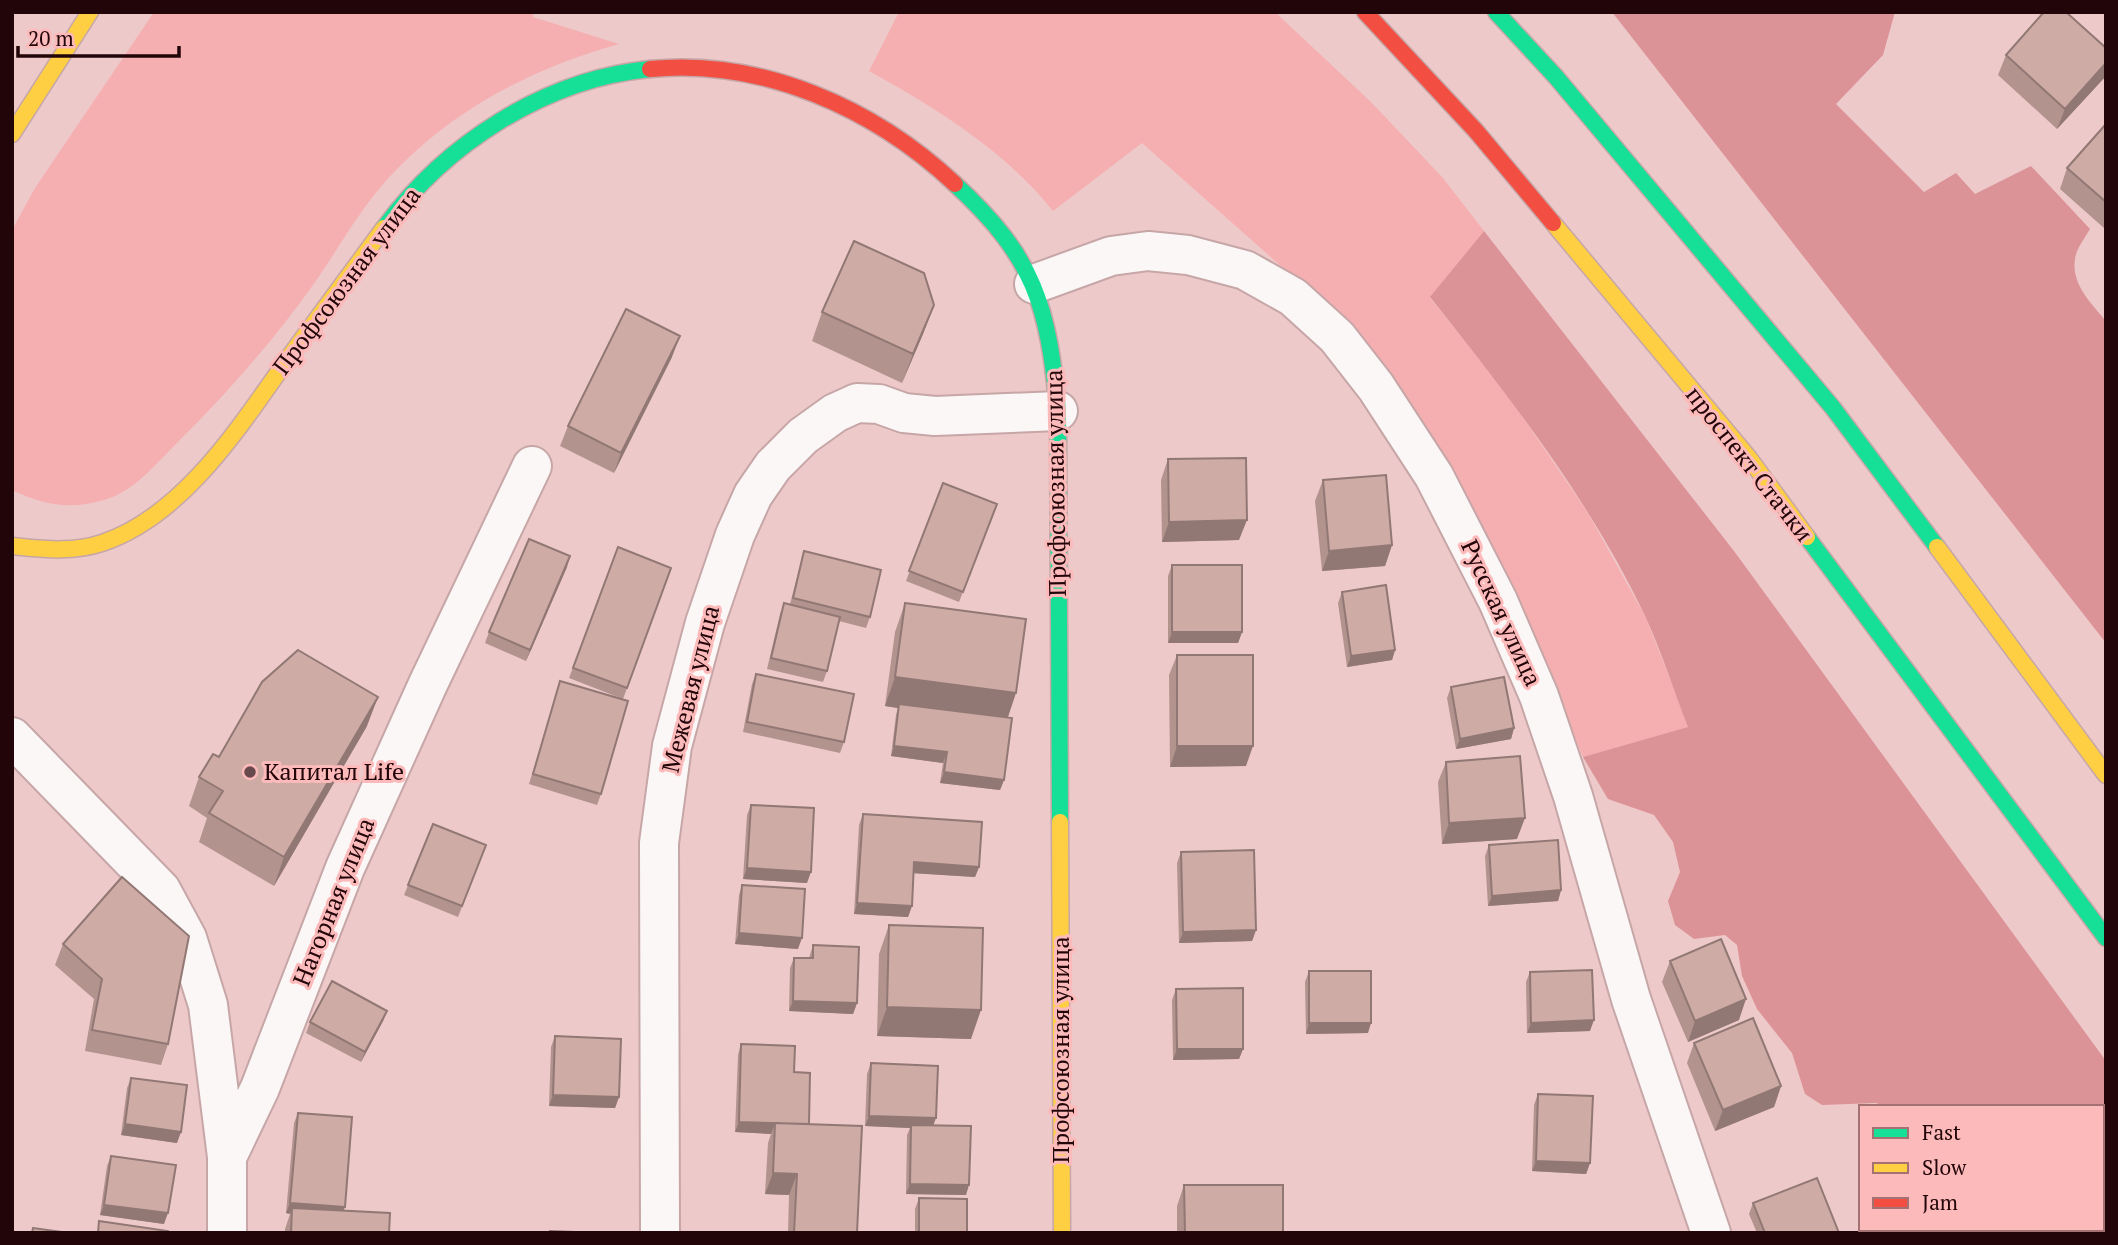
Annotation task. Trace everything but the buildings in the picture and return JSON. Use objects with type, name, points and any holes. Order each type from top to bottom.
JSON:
[{"type":"main road","points":[[12,134],[90,12]]},
{"type":"main road","name":"проспект Стачки","points":[[1365,12],[1476,131],[1749,458],[2106,938]]},
{"type":"main road","points":[[1496,12],[1556,77],[1833,408],[2106,775]]},
{"type":"main road","name":"Профсоюзная улица","points":[[12,546],[49,553],[92,547],[142,524],[177,497],[215,458],[422,180],[493,126],[551,95],[630,71],[679,66],[727,70],[783,82],[836,104],[897,138],[942,170],[1006,239],[1034,284],[1054,360],[1058,411],[1062,1233]]},
{"type":"street","name":"Русская улица","points":[[1034,284],[1111,256],[1148,251],[1188,255],[1245,270],[1293,297],[1337,337],[1376,387],[1434,476],[1498,601],[1539,696],[1573,796],[1631,999],[1711,1233]]},
{"type":"street","name":"Межевая улица","points":[[660,1233],[659,842],[672,746],[695,660],[735,535],[753,495],[773,466],[803,436],[835,413],[857,403],[879,404],[904,413],[935,416],[1058,411]]},
{"type":"street","name":"Нагорная улица","points":[[227,1233],[228,1157],[260,1088],[345,868],[428,684],[532,466]]},
{"type":"street","points":[[12,737],[161,890],[187,938],[208,1004],[228,1157]]},
{"type":"shaded area","points":[[154,12],[533,12],[533,17],[619,44],[559,64],[530,77],[448,124],[387,180],[353,224],[297,307],[264,348],[151,470],[134,485],[104,500],[79,505],[46,502],[12,490],[12,230],[35,188]]},
{"type":"shaded area","points":[[899,12],[1275,12],[1371,102],[1443,178],[1484,231],[1430,298],[1503,388],[1588,513],[1646,618],[1689,727],[1583,757],[1511,585],[1326,306],[1142,143],[1053,211],[1013,169],[968,132],[869,71]]},
{"type":"shaded area","points":[[1612,12],[1895,12],[1883,55],[1836,104],[1924,192],[1956,173],[1975,194],[2031,166],[2090,229],[2077,251],[2075,268],[2083,293],[2106,321],[2106,643]]},
{"type":"shaded area","points":[[1484,231],[1734,551],[2106,1061],[2106,1233],[1974,1231],[2104,1231],[2104,1105],[1822,1105],[1805,1094],[1792,1053],[1757,1009],[1742,976],[1737,945],[1725,935],[1694,939],[1675,925],[1668,901],[1680,872],[1673,842],[1654,815],[1608,799],[1583,757],[1688,727],[1657,645],[1624,575],[1575,492],[1519,412],[1430,297]]},
{"type":"traffic: fast","points":[[1496,12],[1556,77],[1833,408],[1937,547]]},
{"type":"traffic: fast","points":[[384,228],[409,197],[437,169],[467,143],[500,121],[573,86],[611,75],[650,69]]},
{"type":"traffic: fast","points":[[955,184],[982,211],[1020,260],[1033,286],[1049,341],[1058,411],[1060,822]]},
{"type":"traffic: fast","points":[[1807,537],[2106,938]]},
{"type":"traffic: slow","points":[[12,134],[90,12]]},
{"type":"traffic: slow","points":[[1553,223],[1749,458],[1807,537]]},
{"type":"traffic: slow","points":[[12,546],[57,549],[102,543],[132,530],[186,489],[232,436],[384,228]]},
{"type":"traffic: slow","points":[[1937,547],[2106,775]]},
{"type":"traffic: slow","points":[[1060,822],[1062,1233]]},
{"type":"traffic: jam","points":[[1365,12],[1476,131],[1553,223]]},
{"type":"traffic: jam","points":[[650,69],[692,68],[734,72],[814,94],[889,132],[955,184]]},
{"type":"place","name":"Капитал Life","points":[[250,772]]}]
